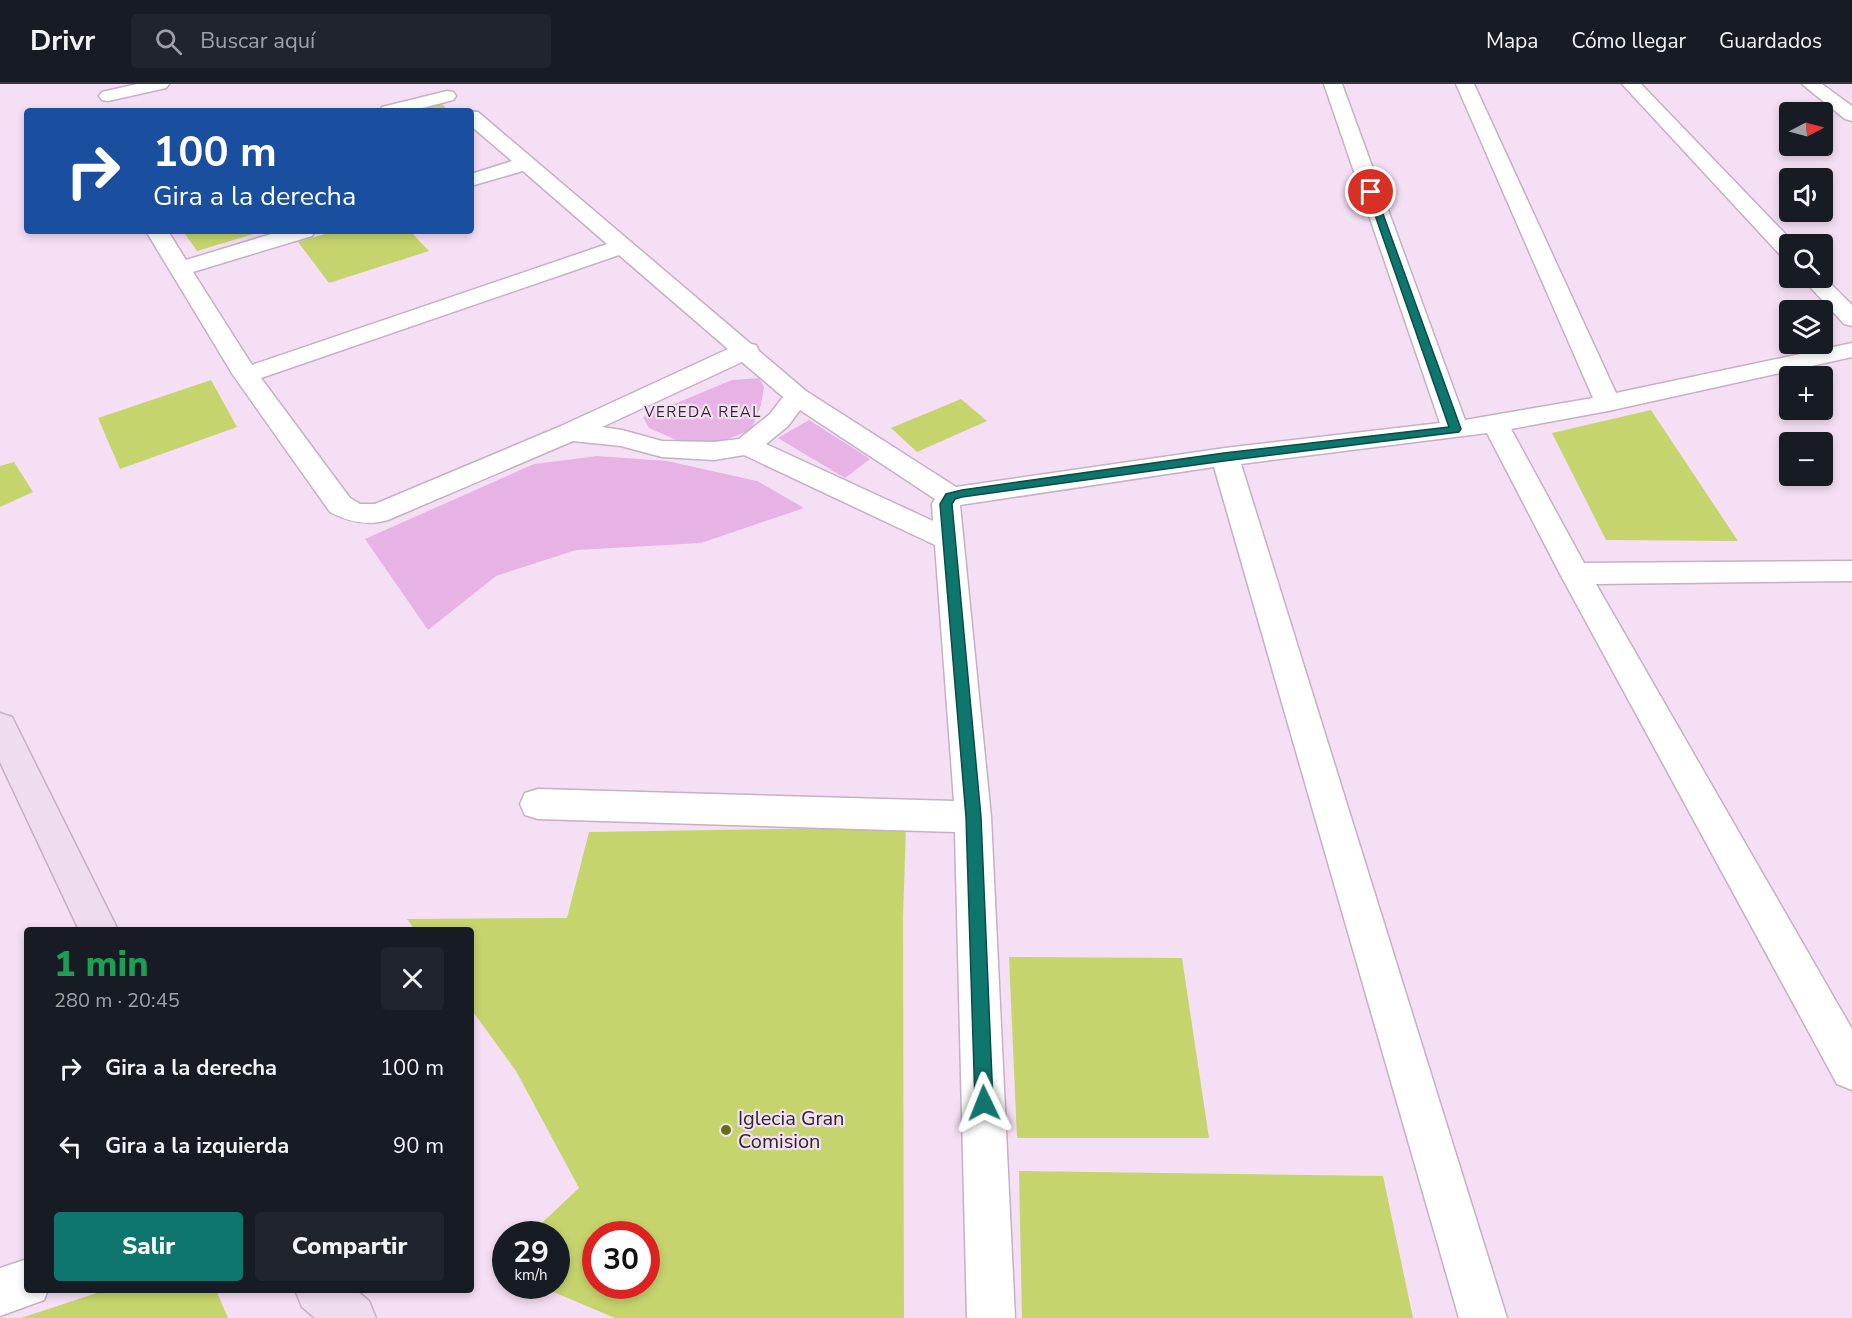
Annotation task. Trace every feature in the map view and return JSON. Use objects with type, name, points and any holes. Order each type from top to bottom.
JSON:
[{"type":"main road","points":[[0,726],[98,927]]},
{"type":"main road","points":[[323,1293],[352,1318]]},
{"type":"street","points":[[108,97],[160,84]]},
{"type":"street","points":[[433,84],[461,108]]},
{"type":"street","points":[[1333,84],[1455,429]]},
{"type":"street","points":[[1465,84],[1608,403]]},
{"type":"street","points":[[1632,84],[1779,240]]},
{"type":"street","points":[[1811,84],[1852,115]]},
{"type":"street","points":[[400,108],[447,96]]},
{"type":"street","points":[[474,118],[747,350],[797,396],[951,497],[1224,457],[1495,424],[1608,403],[1852,350]]},
{"type":"street","points":[[474,179],[528,163]]},
{"type":"street","points":[[159,234],[246,375],[340,505],[355,513],[378,513],[570,432],[747,350]]},
{"type":"street","points":[[182,268],[294,234]]},
{"type":"street","points":[[246,375],[623,246]]},
{"type":"street","points":[[1823,288],[1852,319]]},
{"type":"street","points":[[570,432],[622,438],[662,449],[714,451],[747,446],[779,420],[797,396]]},
{"type":"street","points":[[1495,424],[1575,574],[1852,1069]]},
{"type":"street","points":[[747,446],[949,540]]},
{"type":"street","points":[[1224,457],[1483,1318]]},
{"type":"street","points":[[951,497],[946,504],[973,817],[992,1318]]},
{"type":"street","points":[[1575,574],[1852,571]]},
{"type":"street","points":[[538,804],[973,817]]},
{"type":"street","points":[[0,1292],[24,1284]]},
{"type":"shaded area","points":[[759,378],[764,387],[761,405],[751,430],[722,441],[681,442],[649,428],[643,417],[732,380]]},
{"type":"shaded area","points":[[809,420],[870,459],[845,478],[778,438]]},
{"type":"shaded area","points":[[597,456],[667,461],[757,481],[804,508],[701,543],[576,550],[496,576],[428,630],[365,539],[534,464]]},
{"type":"building","points":[[441,103],[446,108],[422,108]]},
{"type":"building","points":[[185,234],[253,234],[197,251]]},
{"type":"building","points":[[325,234],[413,234],[429,251],[329,283],[298,242]]},
{"type":"building","points":[[211,380],[237,427],[120,469],[98,418]]},
{"type":"building","points":[[961,399],[987,421],[917,452],[891,428]]},
{"type":"building","points":[[1651,410],[1738,541],[1606,540],[1552,433]]},
{"type":"building","points":[[14,462],[33,492],[0,507],[0,466]]},
{"type":"building","name":"Iglecia Gran Comision","points":[[906,827],[903,917],[904,1318],[615,1318],[570,1299],[570,1221],[544,1221],[579,1188],[516,1071],[474,1013],[474,927],[413,927],[407,919],[567,918],[589,832]]},
{"type":"building","points":[[1009,957],[1182,958],[1209,1138],[1017,1138]]},
{"type":"building","points":[[1019,1171],[1383,1176],[1413,1318],[1022,1318]]},
{"type":"building","points":[[97,1293],[217,1293],[228,1318],[21,1318]]},
{"type":"place","name":"Iglecia Gran Comision","points":[[726,1130]]},
{"type":"district","name":"VEREDA REAL","points":[[703,412]]},
{"type":"route","points":[[984,1103],[973,817],[946,504],[951,497],[962,494],[1224,457],[1455,429],[1371,192]]}]
